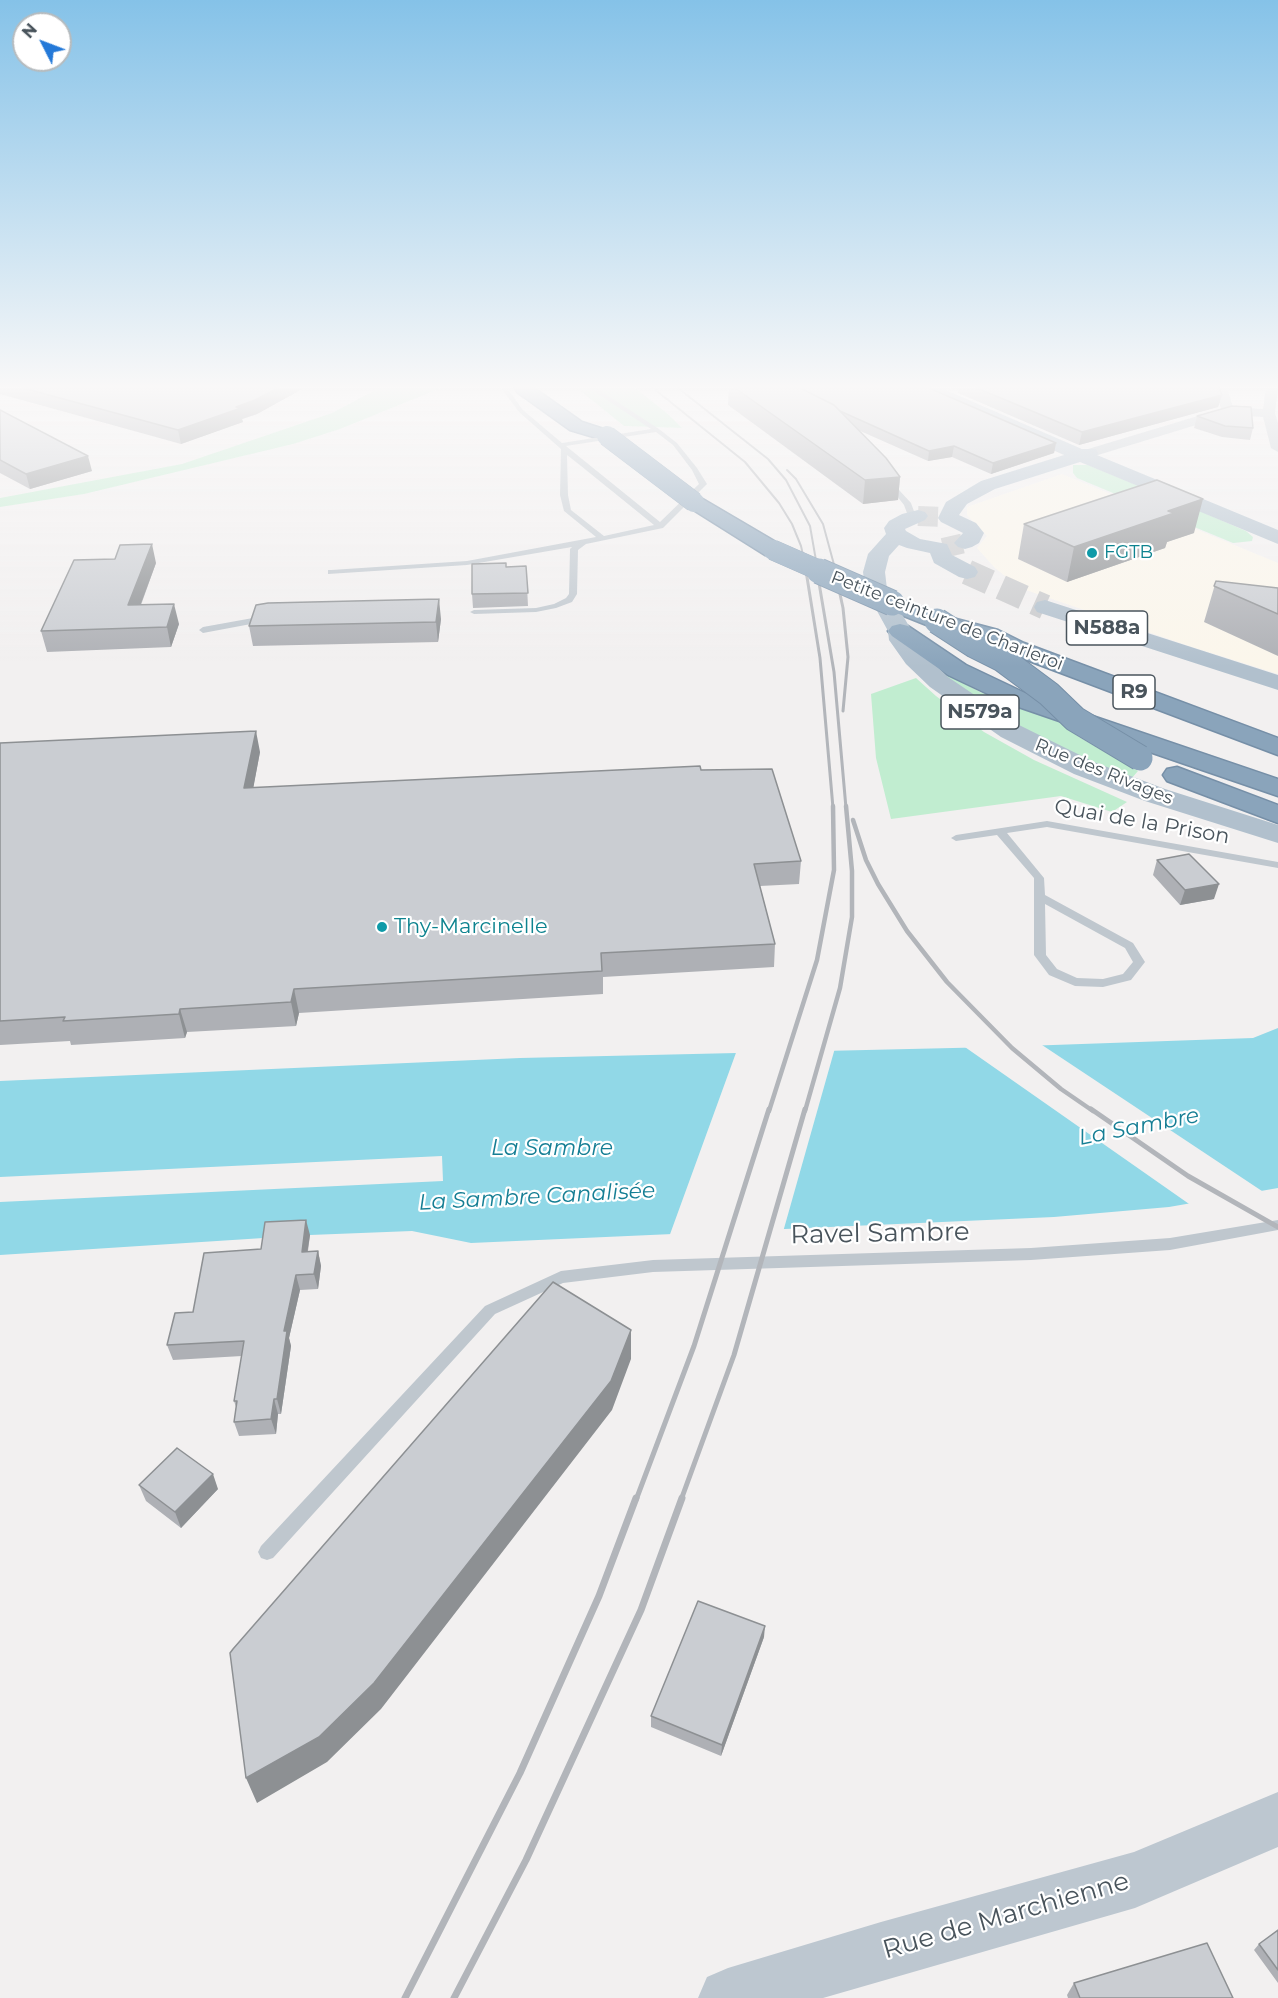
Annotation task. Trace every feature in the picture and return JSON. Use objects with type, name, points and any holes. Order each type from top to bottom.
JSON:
[{"type":"highway","name":"Petite ceinture de Charleroi","points":[[668,481],[694,502],[773,550],[855,588],[937,621],[990,635],[1016,648],[1278,747]]},
{"type":"highway","points":[[937,621],[1017,669],[1049,694],[1075,719],[1104,738],[1168,772],[1278,815]]},
{"type":"highway","points":[[900,631],[934,656],[1016,698],[1278,788]]},
{"type":"highway","points":[[990,635],[1025,639],[1139,680],[1278,725]]},
{"type":"main road","points":[[965,543],[972,538],[974,533],[961,521],[946,517],[960,500],[1000,481]]},
{"type":"main road","points":[[1159,481],[1272,524]]},
{"type":"main road","points":[[905,524],[914,544],[941,548],[942,558],[967,572]]},
{"type":"main road","name":"Rue des Rivages","points":[[905,524],[879,554],[874,572],[876,589],[900,631],[901,640],[915,659],[939,682],[970,706],[1010,731],[1084,768],[1155,795],[1278,834]]},
{"type":"main road","name":"N588a","points":[[1045,607],[1278,683]]},
{"type":"main road","name":"Rue de Marchienne","points":[[728,1998],[881,1951],[1135,1880],[1278,1819]]},
{"type":"lane","points":[[563,481],[568,511],[602,538]]},
{"type":"lane","points":[[604,481],[660,526]]},
{"type":"lane","points":[[331,572],[467,563],[660,526],[703,484],[702,481]]},
{"type":"lane","points":[[888,481],[908,505],[911,514],[905,524]]},
{"type":"lane","points":[[474,612],[536,610],[556,606],[569,600],[573,594],[574,549],[584,542]]},
{"type":"lane","points":[[203,630],[275,617]]},
{"type":"lane","name":"Quai de la Prison","points":[[956,838],[1047,824],[1278,866]]},
{"type":"lane","points":[[1000,832],[1038,878],[1040,955],[1053,972],[1075,982],[1102,983],[1127,977],[1139,962],[1130,946],[1039,896]]},
{"type":"lane","name":"Ravel Sambre","points":[[267,1552],[490,1310],[561,1277],[653,1266],[1031,1254],[1170,1244],[1278,1225]]},
{"type":"shaded area","points":[[1041,481],[1080,481],[1278,563],[1278,674],[1020,588],[995,568],[977,548],[987,536],[967,515],[967,507]]},
{"type":"green space","points":[[90,481],[137,481],[84,494],[0,507],[0,498]]},
{"type":"green space","points":[[1085,481],[1127,481],[1185,505],[1161,513]]},
{"type":"green space","points":[[1193,508],[1246,531],[1253,537],[1252,541],[1233,543],[1187,524]]},
{"type":"green space","points":[[945,673],[980,692],[1057,720],[1079,737],[1138,771],[1131,779],[1050,747],[938,674]]},
{"type":"green space","points":[[916,678],[984,732],[1034,760],[1127,802],[1112,812],[1061,796],[891,819],[876,758],[871,694]]},
{"type":"water","name":"La Sambre","points":[[1278,1028],[1278,1188],[1169,1207],[1054,1217],[471,1243],[412,1231],[310,1235],[0,1255],[0,1202],[443,1181],[442,1156],[0,1177],[0,1081],[520,1058],[996,1047],[1253,1038]]},
{"type":"pier","points":[[1039,1043],[1265,1193],[1192,1206],[962,1045]]},
{"type":"pier","points":[[835,1048],[783,1232],[669,1237],[737,1050]]},
{"type":"building","points":[[1153,481],[1160,481],[1203,499],[1168,511],[1174,513],[1074,547],[1024,524]]},
{"type":"building","points":[[152,544],[128,605],[174,604],[167,627],[41,631],[74,560],[115,559],[120,545]]},
{"type":"building","points":[[506,563],[506,567],[526,566],[528,593],[472,594],[472,564]]},
{"type":"building","points":[[1216,581],[1278,588],[1278,614],[1214,586]]},
{"type":"building","points":[[439,599],[436,622],[249,626],[256,605],[268,603]]},
{"type":"building","name":"Thy-Marcinelle","points":[[256,731],[244,788],[700,766],[701,770],[772,769],[801,861],[754,864],[775,944],[601,953],[602,971],[294,989],[291,1002],[180,1009],[179,1014],[63,1021],[65,1017],[0,1021],[0,743]]},
{"type":"building","points":[[1189,854],[1219,884],[1185,890],[1157,860]]},
{"type":"building","points":[[306,1220],[302,1252],[318,1251],[314,1274],[296,1275],[284,1331],[287,1331],[277,1399],[274,1399],[271,1419],[234,1422],[237,1401],[234,1401],[244,1341],[167,1345],[175,1313],[193,1312],[204,1253],[261,1249],[265,1222]]},
{"type":"building","points":[[553,1282],[631,1330],[611,1381],[374,1683],[319,1737],[246,1778],[230,1653]]},
{"type":"building","points":[[177,1448],[213,1474],[175,1512],[139,1485]]},
{"type":"building","points":[[698,1601],[765,1626],[722,1745],[651,1716]]},
{"type":"building","points":[[1278,1930],[1278,1970],[1259,1944]]},
{"type":"building","points":[[1207,1943],[1233,1998],[1080,1998],[1074,1983]]},
{"type":"tunnel","points":[[918,516],[945,517]]},
{"type":"tunnel","points":[[943,548],[965,543]]},
{"type":"tunnel","points":[[967,572],[1045,607]]},
{"type":"railway","points":[[761,481],[779,503],[792,524],[801,546],[807,572]]},
{"type":"railway","points":[[787,481],[810,526],[818,572]]},
{"type":"railway","points":[[797,481],[823,524],[836,572]]},
{"type":"railway","points":[[806,571],[820,658],[833,808]]},
{"type":"railway","points":[[817,571],[834,672],[846,808]]},
{"type":"railway","points":[[835,571],[843,608],[848,657],[843,711]]},
{"type":"railway","points":[[769,1111],[817,960],[834,870],[833,806]]},
{"type":"railway","points":[[805,1111],[840,988],[852,917],[852,871],[846,806]]},
{"type":"railway","points":[[853,820],[866,860],[878,884],[907,931],[947,982],[1012,1048],[1061,1089],[1093,1111]]},
{"type":"railway","points":[[636,1500],[694,1346],[769,1109]]},
{"type":"railway","points":[[681,1500],[734,1355],[805,1109]]},
{"type":"railway","points":[[1091,1109],[1188,1176],[1278,1227]]},
{"type":"railway","points":[[405,1998],[520,1773],[599,1596],[636,1498]]},
{"type":"railway","points":[[454,1998],[526,1860],[641,1610],[682,1498]]},
{"type":"place","name":"FGTB","points":[[1092,553]]},
{"type":"place","name":"Thy-Marcinelle","points":[[382,927]]},
{"type":"water label","name":"La Sambre Canalisée","points":[[537,1197]]}]
